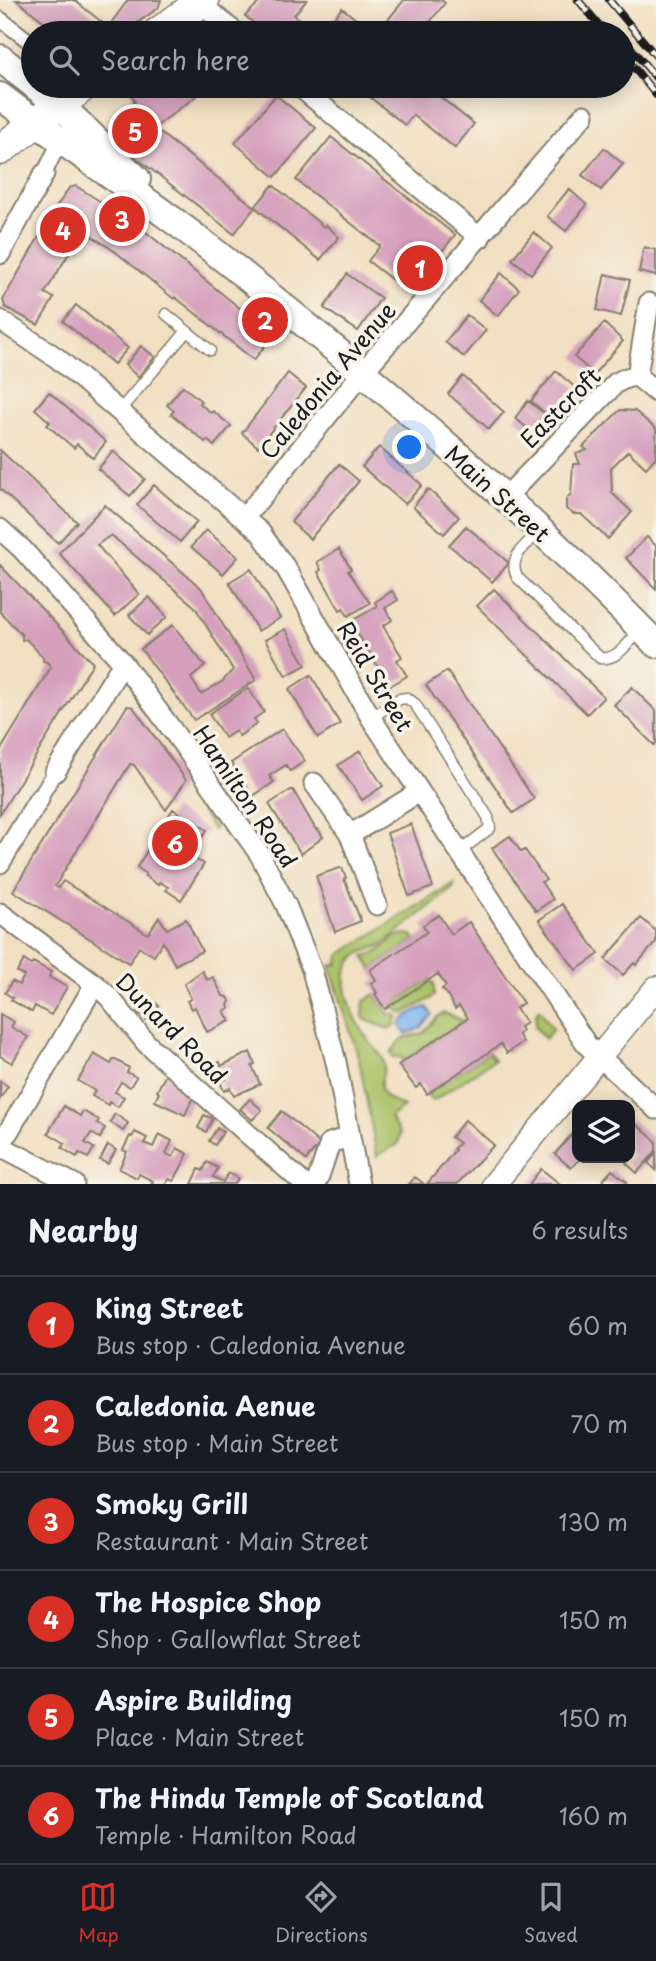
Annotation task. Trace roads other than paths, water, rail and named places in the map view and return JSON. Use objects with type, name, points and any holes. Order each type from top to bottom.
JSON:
[{"type":"main road","points":[[174,21],[200,1]]},
{"type":"main road","name":"Main Street","points":[[0,58],[21,75]]},
{"type":"main road","name":"Main Street","points":[[0,97],[203,243],[363,372],[505,498],[649,637]]},
{"type":"main road","name":"Main Street","points":[[51,98],[203,243]]},
{"type":"main road","points":[[0,150],[67,98]]},
{"type":"street","points":[[200,1],[222,21]]},
{"type":"street","points":[[0,19],[21,35]]},
{"type":"street","points":[[313,98],[480,238]]},
{"type":"street","name":"Caledonia Avenue","points":[[245,517],[363,372],[584,115]]},
{"type":"street","points":[[0,254],[60,141]]},
{"type":"street","points":[[637,376],[649,303]]},
{"type":"street","name":"Reid Street","points":[[0,320],[57,358],[260,532],[287,570],[371,718],[418,793],[587,1045],[656,1109]]},
{"type":"street","name":"Eastcroft","points":[[505,498],[616,383],[626,377],[637,376],[656,392]]},
{"type":"street","name":"Hamilton Road","points":[[0,529],[22,549],[122,663],[260,855],[286,905],[312,970],[336,1062],[359,1184]]},
{"type":"street","points":[[0,863],[122,663]]},
{"type":"street","points":[[314,783],[350,835],[377,905]]},
{"type":"street","points":[[350,835],[418,793]]},
{"type":"street","name":"Dunard Road","points":[[0,913],[109,997],[147,1044],[304,1184]]},
{"type":"street","points":[[74,1184],[0,1146],[94,984]]},
{"type":"street","points":[[494,1184],[656,988]]},
{"type":"street","points":[[314,1184],[318,1180],[330,1143],[349,1137]]},
{"type":"lane","points":[[166,314],[210,350]]},
{"type":"lane","points":[[120,410],[187,331]]},
{"type":"lane","points":[[540,531],[514,559],[512,568],[517,577],[600,658],[607,659],[649,637]]},
{"type":"lane","points":[[371,718],[398,699],[407,698],[415,704],[488,817],[490,828],[459,852]]},
{"type":"water","points":[[427,1007],[432,1015],[421,1028],[406,1034],[399,1025],[411,1013]]},
{"type":"railway","points":[[578,0],[596,21]]},
{"type":"railway","points":[[609,0],[627,21]]},
{"type":"railway","points":[[635,31],[656,56]]},
{"type":"railway","points":[[635,53],[656,78]]},
{"type":"railway","points":[[635,69],[656,95]]},
{"type":"place","name":"Aspire Building","points":[[135,131]]},
{"type":"place","name":"Smoky Grill","points":[[122,219]]},
{"type":"place","name":"The Hospice Shop","points":[[63,230]]},
{"type":"place","name":"King Street","points":[[420,268]]},
{"type":"place","name":"Caledonia Aenue","points":[[265,320]]},
{"type":"place","name":"The Hindu Temple of Scotland","points":[[175,843]]}]
